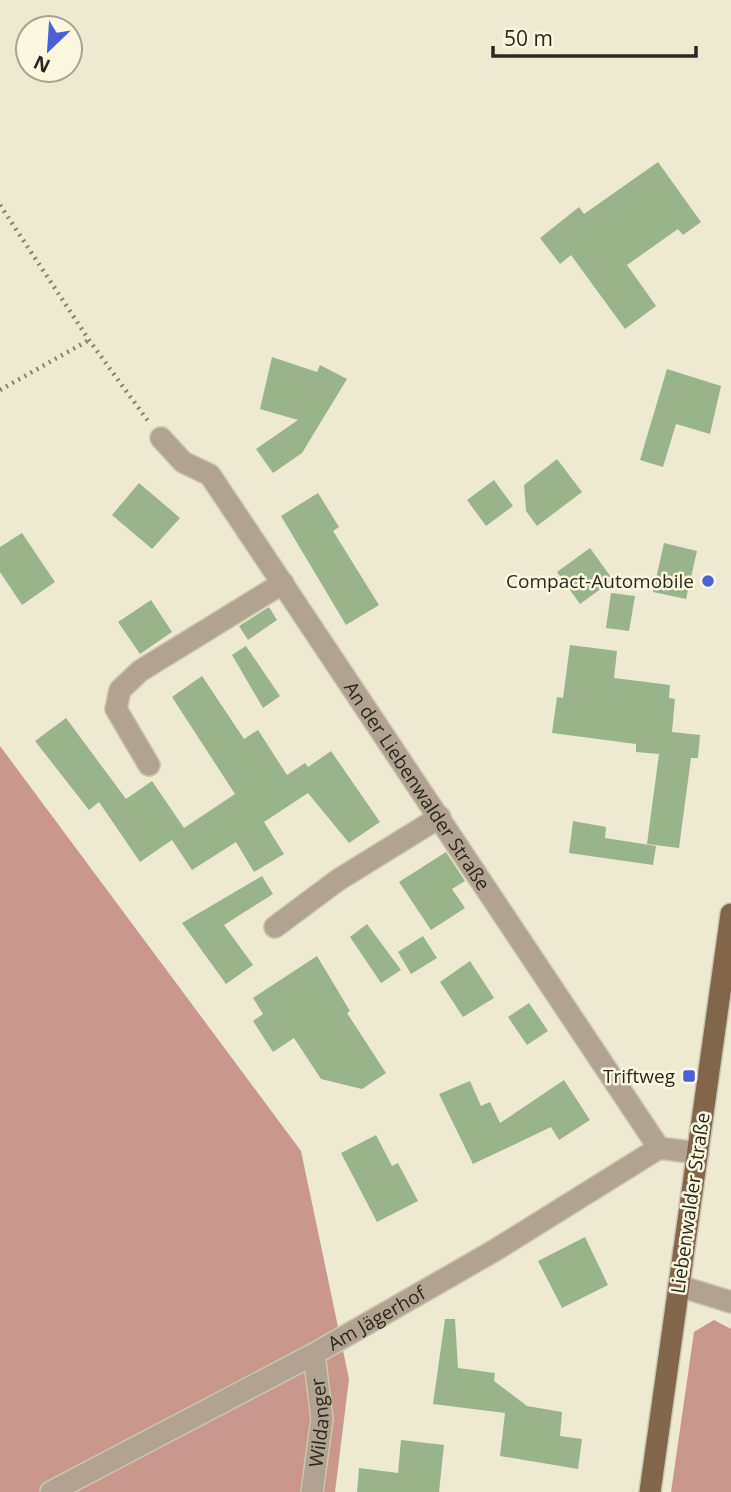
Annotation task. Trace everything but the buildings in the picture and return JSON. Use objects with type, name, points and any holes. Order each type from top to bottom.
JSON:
[{"type":"main road","name":"Liebenwalder Straße","points":[[650,1492],[731,915]]},
{"type":"street","name":"An der Liebenwalder Straße","points":[[161,438],[183,462],[211,475],[659,1148]]},
{"type":"street","points":[[149,765],[116,709],[120,690],[140,671],[283,583]]},
{"type":"street","points":[[275,927],[338,880],[440,817]]},
{"type":"street","points":[[659,1148],[698,1153]]},
{"type":"street","name":"Am Jägerhof","points":[[51,1492],[314,1354],[492,1252],[659,1148]]},
{"type":"street","points":[[678,1286],[731,1302]]},
{"type":"street","name":"Wildanger","points":[[312,1492],[322,1419],[314,1354]]},
{"type":"path","points":[[0,205],[89,340],[161,438]]},
{"type":"path","points":[[0,390],[89,340]]},
{"type":"shaded area","points":[[0,746],[301,1151],[349,1379],[335,1492],[0,1492]]},
{"type":"shaded area","points":[[714,1320],[731,1329],[731,1492],[671,1492],[694,1332]]},
{"type":"place","name":"Compact-Automobile","points":[[708,581]]},
{"type":"place","name":"Triftweg","points":[[689,1076]]}]
